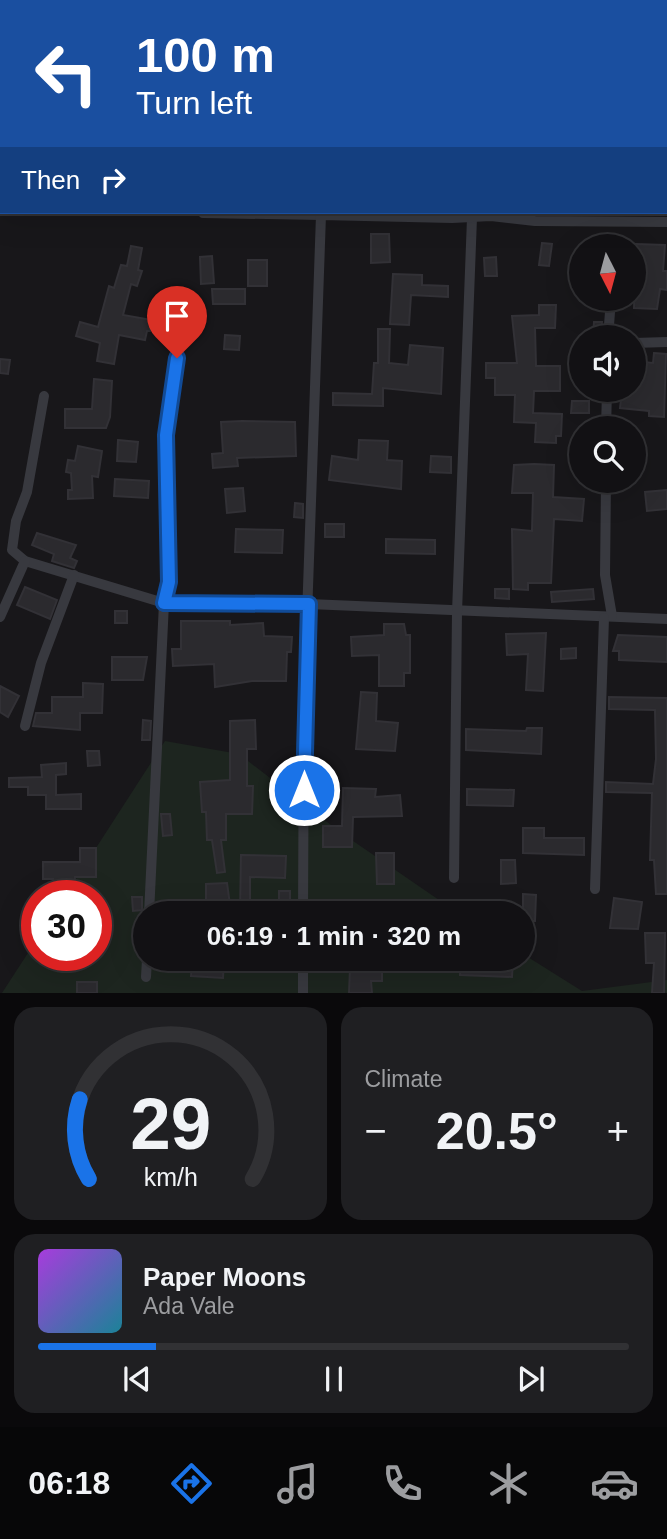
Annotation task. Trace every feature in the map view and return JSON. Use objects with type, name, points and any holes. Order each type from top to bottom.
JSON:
[{"type":"street","points":[[262,214],[472,218],[491,216],[536,221],[667,222]]},
{"type":"street","points":[[303,901],[304,702],[321,215]]},
{"type":"street","points":[[454,878],[457,612],[472,218]]},
{"type":"street","points":[[646,343],[667,342]]},
{"type":"street","points":[[150,901],[164,603],[169,582],[166,435],[177,358]]},
{"type":"street","points":[[44,396],[27,492],[16,522],[12,550],[25,561],[74,575],[115,591],[164,603],[309,604],[457,612],[667,618]]},
{"type":"street","points":[[595,889],[608,617],[605,575],[606,493]]},
{"type":"street","points":[[0,617],[25,561]]},
{"type":"street","points":[[25,726],[41,663],[74,575]]},
{"type":"street","points":[[146,971],[146,977]]},
{"type":"street","points":[[303,971],[303,993]]},
{"type":"shaded area","points":[[165,741],[239,754],[340,832],[441,901],[133,901],[133,971],[535,971],[535,962],[582,991],[667,980],[667,993],[2,993],[21,964],[21,971],[112,971],[112,880],[75,880]]},
{"type":"building","points":[[371,234],[389,234],[390,262],[371,263]]},
{"type":"building","points":[[542,243],[552,244],[549,266],[539,265]]},
{"type":"building","points":[[646,244],[665,245],[663,271],[667,271],[667,290],[660,289],[657,309],[646,309]]},
{"type":"building","points":[[131,246],[142,248],[138,270],[142,271],[137,286],[131,284],[123,315],[152,320],[150,331],[147,331],[145,340],[119,335],[114,364],[97,361],[100,343],[76,336],[80,322],[98,327],[109,286],[114,288],[121,265],[127,266]]},
{"type":"building","points":[[212,256],[214,283],[201,284],[200,257]]},
{"type":"building","points":[[496,257],[497,276],[485,276],[484,258]]},
{"type":"building","points":[[248,260],[267,260],[267,286],[248,286]]},
{"type":"building","points":[[393,274],[422,275],[422,285],[448,286],[448,297],[411,295],[409,325],[390,324]]},
{"type":"building","points":[[212,289],[245,289],[245,304],[213,304]]},
{"type":"building","points":[[539,305],[556,305],[555,328],[535,328],[536,366],[560,366],[560,391],[534,391],[533,413],[562,414],[561,436],[556,436],[556,443],[535,442],[536,423],[514,422],[515,395],[495,395],[495,378],[486,378],[486,363],[517,363],[512,316],[539,315]]},
{"type":"building","points":[[378,329],[390,329],[389,363],[408,365],[410,345],[443,348],[441,394],[383,388],[383,406],[333,405],[333,393],[372,394],[374,363],[378,363]]},
{"type":"building","points":[[225,335],[240,336],[239,350],[224,349]]},
{"type":"building","points":[[654,353],[666,354],[664,417],[649,416],[649,411],[620,408],[621,402],[646,402],[646,362],[653,363]]},
{"type":"building","points":[[0,359],[10,360],[8,374],[0,373]]},
{"type":"building","points":[[94,379],[112,381],[110,417],[106,428],[65,428],[65,409],[92,409]]},
{"type":"building","points":[[572,402],[589,402],[589,413],[571,413]]},
{"type":"building","points":[[221,422],[295,422],[296,456],[237,458],[238,466],[213,468],[212,454],[223,453]]},
{"type":"building","points":[[118,440],[138,442],[136,462],[117,461]]},
{"type":"building","points":[[359,440],[388,441],[387,460],[402,461],[401,489],[329,480],[332,456],[358,460]]},
{"type":"building","points":[[78,446],[102,451],[98,477],[92,476],[93,498],[68,499],[68,490],[72,490],[71,473],[66,472],[68,460],[75,461]]},
{"type":"building","points":[[431,456],[451,457],[451,473],[430,472]]},
{"type":"building","points":[[514,465],[554,465],[553,497],[584,499],[582,521],[554,519],[551,583],[528,583],[528,590],[513,589],[512,529],[532,531],[533,493],[512,493]]},
{"type":"building","points":[[115,479],[149,481],[148,498],[114,496]]},
{"type":"building","points":[[243,488],[245,511],[227,513],[225,489]]},
{"type":"building","points":[[667,490],[667,509],[647,511],[646,492]]},
{"type":"building","points":[[295,503],[303,504],[303,518],[294,517]]},
{"type":"building","points":[[325,524],[344,524],[344,537],[325,537]]},
{"type":"building","points":[[236,529],[283,530],[282,553],[235,552]]},
{"type":"building","points":[[37,533],[76,545],[70,558],[77,561],[74,568],[52,561],[54,554],[32,545]]},
{"type":"building","points":[[386,539],[435,540],[435,554],[386,553]]},
{"type":"building","points":[[25,587],[57,600],[50,619],[17,605]]},
{"type":"building","points":[[495,589],[509,589],[509,599],[495,598]]},
{"type":"building","points":[[593,589],[594,599],[552,602],[551,592]]},
{"type":"building","points":[[115,611],[127,611],[127,623],[115,623]]},
{"type":"building","points":[[181,621],[230,621],[230,625],[263,623],[264,636],[292,637],[291,652],[287,652],[286,681],[252,681],[215,687],[214,664],[173,666],[172,649],[181,649]]},
{"type":"building","points":[[384,624],[404,624],[406,635],[410,635],[410,673],[404,673],[404,686],[379,686],[379,655],[352,656],[351,637],[384,635]]},
{"type":"building","points":[[546,633],[543,691],[526,690],[528,654],[507,655],[506,634]]},
{"type":"building","points":[[618,635],[667,637],[667,662],[619,660],[619,651],[613,651]]},
{"type":"building","points":[[576,648],[576,658],[561,659],[561,649]]},
{"type":"building","points":[[112,657],[147,657],[143,680],[112,680]]},
{"type":"building","points":[[83,683],[103,684],[102,713],[80,713],[80,730],[33,726],[36,713],[52,713],[52,697],[83,697]]},
{"type":"building","points":[[0,686],[19,696],[8,717],[0,712]]},
{"type":"building","points":[[361,692],[377,693],[376,721],[398,723],[395,751],[356,749]]},
{"type":"building","points":[[609,697],[667,698],[667,894],[656,894],[654,860],[650,860],[652,793],[606,792],[606,782],[653,784],[656,759],[655,710],[609,709]]},
{"type":"building","points":[[143,720],[151,721],[150,740],[142,740]]},
{"type":"building","points":[[255,720],[256,749],[247,749],[247,786],[253,786],[252,814],[226,814],[226,840],[221,840],[225,872],[217,873],[212,840],[207,840],[206,812],[202,812],[200,782],[230,780],[230,721]]},
{"type":"building","points":[[527,728],[542,728],[541,754],[466,750],[466,729],[526,731]]},
{"type":"building","points":[[87,751],[99,751],[100,765],[88,766]]},
{"type":"building","points":[[66,763],[66,774],[56,775],[56,795],[81,794],[81,809],[46,809],[46,795],[28,795],[28,787],[9,787],[9,778],[42,777],[41,765]]},
{"type":"building","points":[[343,788],[376,789],[375,797],[400,795],[402,816],[353,817],[352,847],[323,847],[323,826],[342,826]]},
{"type":"building","points":[[467,789],[514,790],[513,806],[467,805]]},
{"type":"building","points":[[161,814],[170,814],[172,835],[163,836]]},
{"type":"building","points":[[523,828],[544,828],[544,838],[584,838],[584,855],[523,853]]},
{"type":"building","points":[[80,848],[96,848],[96,877],[75,877],[75,880],[43,879],[43,862],[80,862]]},
{"type":"building","points":[[376,853],[394,853],[394,884],[377,884]]},
{"type":"building","points":[[241,855],[286,856],[285,878],[250,877],[250,901],[240,901]]},
{"type":"building","points":[[501,860],[515,860],[516,883],[501,884]]},
{"type":"building","points":[[227,883],[229,901],[206,901],[206,884]]},
{"type":"building","points":[[279,891],[290,891],[290,901],[279,901]]},
{"type":"building","points":[[523,894],[536,895],[535,921],[535,901],[523,901]]},
{"type":"building","points":[[132,897],[142,897],[142,901],[133,901],[133,911]]},
{"type":"building","points":[[614,898],[642,902],[638,929],[610,928]]},
{"type":"building","points":[[645,933],[665,933],[664,993],[652,993],[654,963],[646,963]]},
{"type":"building","points":[[191,971],[223,971],[223,978],[191,976]]},
{"type":"building","points":[[350,971],[382,971],[382,981],[371,981],[372,993],[349,993]]},
{"type":"building","points":[[460,971],[512,971],[512,977],[460,975]]},
{"type":"building","points":[[77,982],[97,982],[97,993],[77,993]]},
{"type":"route","points":[[177,358],[166,435],[169,582],[164,603],[309,604],[304,702],[304,790]]}]
